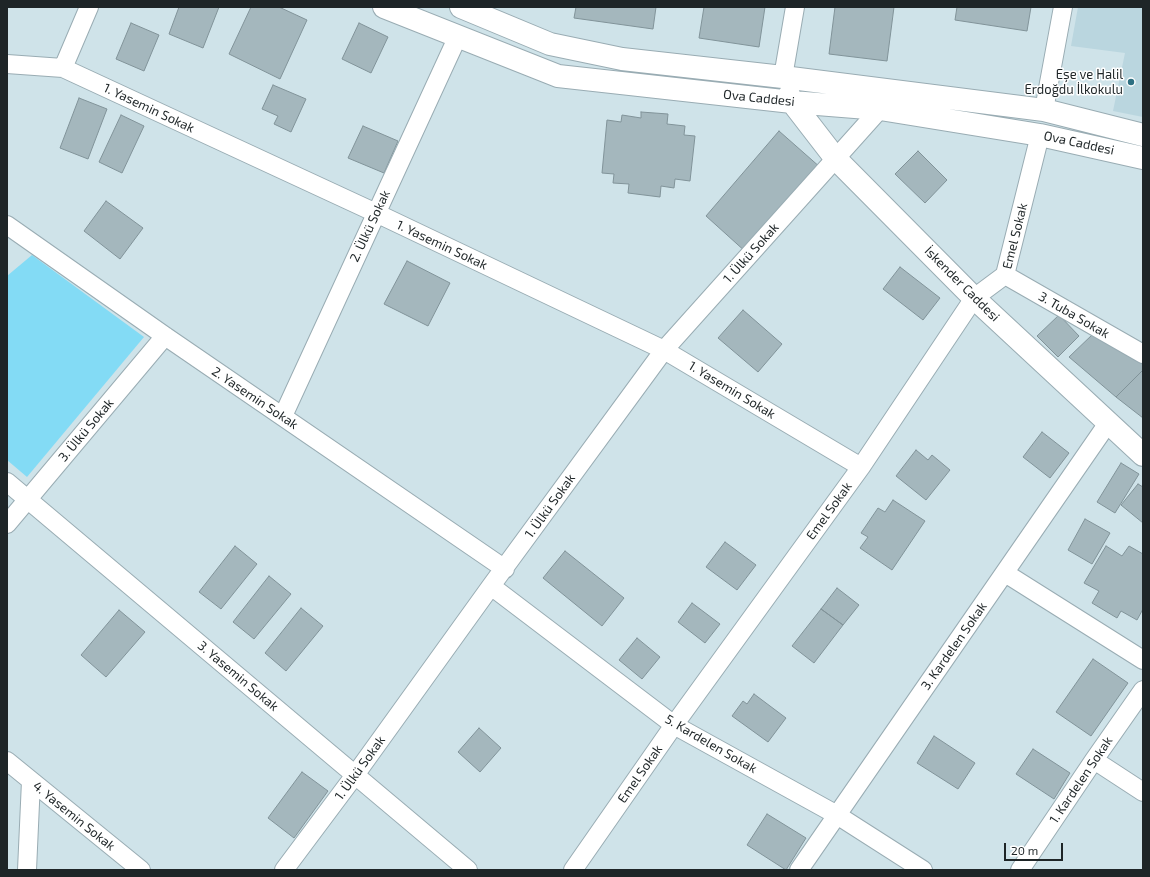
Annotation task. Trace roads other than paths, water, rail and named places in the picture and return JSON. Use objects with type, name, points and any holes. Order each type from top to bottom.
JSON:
[{"type":"street","points":[[63,68],[89,7]]},
{"type":"street","name":"Ova Caddesi","points":[[384,7],[558,76],[792,102],[880,109],[1040,135],[1143,158]]},
{"type":"street","name":"Ova Caddesi","points":[[461,7],[550,44],[622,59],[783,77],[1044,110],[1143,135]]},
{"type":"street","points":[[783,77],[795,7]]},
{"type":"street","points":[[1040,135],[1063,7]]},
{"type":"street","name":"2. Ülkü Sokak","points":[[283,416],[458,36]]},
{"type":"street","name":"1. Yasemin Sokak","points":[[7,64],[63,68],[376,213],[664,350],[861,467]]},
{"type":"street","name":"İskender Caddesi","points":[[783,77],[792,102],[836,159],[974,298],[1143,455]]},
{"type":"street","name":"1. Ülkü Sokak","points":[[284,870],[355,775],[664,350],[880,109]]},
{"type":"street","name":"Emel Sokak","points":[[573,870],[674,725],[861,467],[974,298],[1005,275],[1040,135]]},
{"type":"street","name":"2. Yasemin Sokak","points":[[7,225],[165,336],[505,569]]},
{"type":"street","name":"3. Tuba Sokak","points":[[1005,275],[1143,354]]},
{"type":"street","name":"3. Ülkü Sokak","points":[[7,524],[165,336]]},
{"type":"street","name":"3. Kardelen Sokak","points":[[799,870],[1108,423]]},
{"type":"street","name":"3. Yasemin Sokak","points":[[7,482],[468,870]]},
{"type":"street","points":[[1005,573],[1143,660]]},
{"type":"street","name":"5. Kardelen Sokak","points":[[491,586],[674,725],[837,816],[923,870]]},
{"type":"street","name":"1. Kardelen Sokak","points":[[1020,870],[1143,690]]},
{"type":"street","points":[[1094,760],[1143,792]]},
{"type":"street","name":"4. Yasemin Sokak","points":[[7,761],[141,870]]},
{"type":"street","points":[[27,870],[31,781]]},
{"type":"place","name":"Eşe ve Halil Erdoğdu İlkokulu","points":[[1131,82]]}]
